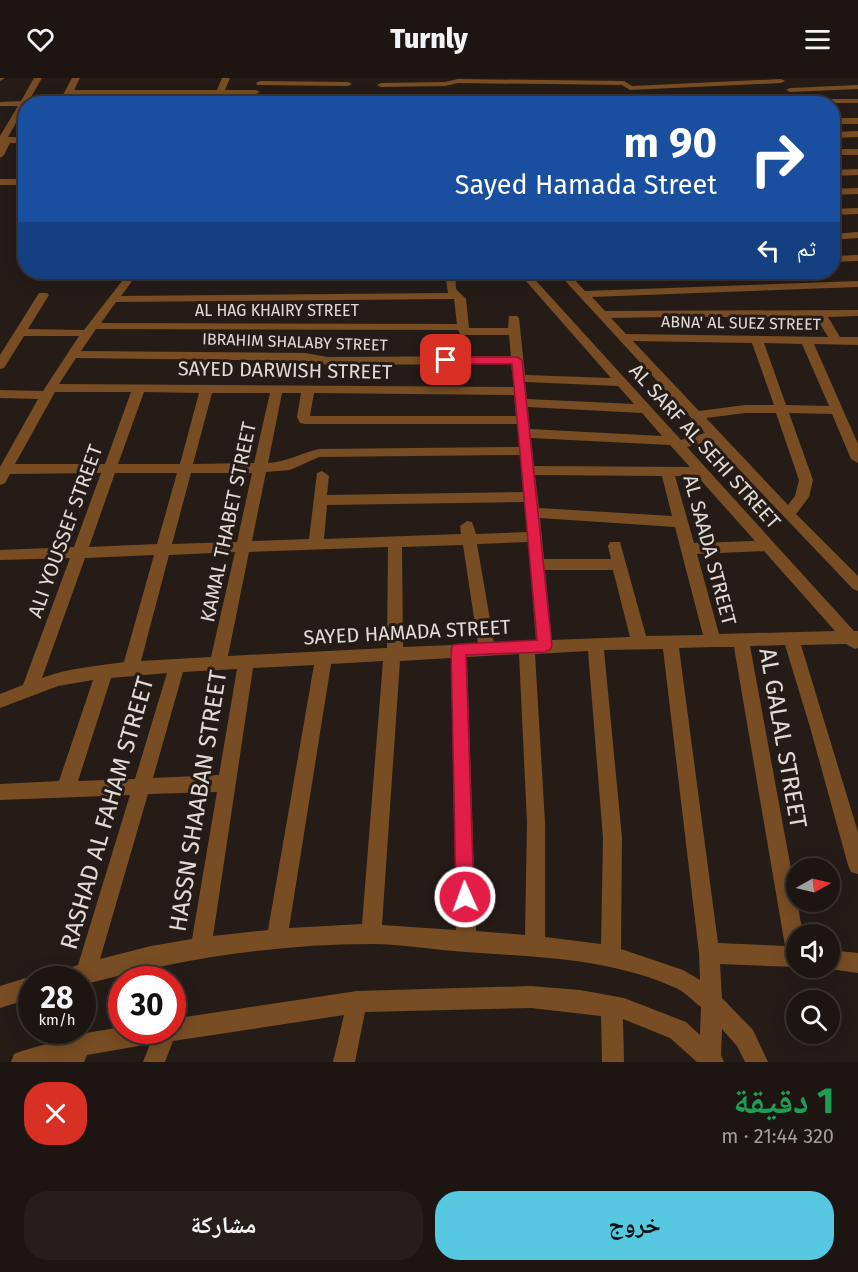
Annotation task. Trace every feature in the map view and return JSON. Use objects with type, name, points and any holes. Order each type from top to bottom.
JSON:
[{"type":"street","points":[[28,96],[38,78]]},
{"type":"street","points":[[66,96],[76,78]]},
{"type":"street","points":[[218,96],[226,78]]},
{"type":"street","points":[[375,78],[393,96]]},
{"type":"street","points":[[381,85],[446,81],[567,80],[608,81],[625,84],[630,88],[779,80],[792,96]]},
{"type":"street","points":[[68,92],[113,90],[140,92],[158,88],[191,88],[220,92],[256,91],[345,81],[359,96]]},
{"type":"street","points":[[444,96],[446,81]]},
{"type":"street","points":[[504,82],[505,96]]},
{"type":"street","points":[[806,96],[858,87]]},
{"type":"street","points":[[107,96],[113,90]]},
{"type":"street","points":[[256,91],[310,96]]},
{"type":"street","points":[[138,96],[140,92]]},
{"type":"street","points":[[854,101],[858,112]]},
{"type":"street","points":[[0,104],[18,103]]},
{"type":"street","points":[[0,155],[3,140],[18,114]]},
{"type":"street","points":[[840,121],[858,121]]},
{"type":"street","points":[[840,135],[858,135]]},
{"type":"street","points":[[840,152],[858,152]]},
{"type":"street","points":[[840,173],[858,172]]},
{"type":"street","points":[[0,182],[18,182]]},
{"type":"street","points":[[840,192],[858,191]]},
{"type":"street","points":[[840,212],[858,211]]},
{"type":"street","points":[[840,237],[858,236]]},
{"type":"street","points":[[840,259],[858,258]]},
{"type":"street","points":[[3,470],[47,392],[88,329],[127,279]]},
{"type":"street","points":[[451,279],[452,290],[460,299],[464,327]]},
{"type":"street","name":"AL SARF AL SEHI STREET","points":[[529,279],[855,641]]},
{"type":"street","name":"AL SARF AL SEHI STREET","points":[[569,279],[788,514],[858,585]]},
{"type":"street","points":[[813,279],[818,286]]},
{"type":"street","points":[[583,294],[858,284]]},
{"type":"street","points":[[0,365],[43,295]]},
{"type":"street","points":[[111,299],[458,296]]},
{"type":"street","points":[[602,315],[676,312],[858,313]]},
{"type":"street","points":[[820,314],[836,341]]},
{"type":"street","name":"AL HAG KHAIRY STREET","points":[[20,332],[88,329],[464,327],[467,333],[513,325],[517,360]]},
{"type":"street","name":"ABNA' AL SUEZ STREET","points":[[623,337],[858,342]]},
{"type":"street","points":[[756,340],[806,480],[802,497],[788,514]]},
{"type":"street","points":[[807,341],[858,459]]},
{"type":"street","name":"IBRAHIM SHALABY STREET","points":[[72,354],[305,357],[328,361],[517,360]]},
{"type":"street","points":[[517,360],[537,565],[535,946]]},
{"type":"street","points":[[520,391],[621,382]]},
{"type":"street","name":"SAYED DARWISH STREET","points":[[0,394],[139,388],[520,391]]},
{"type":"street","name":"ALI YOUSSEF STREET","points":[[30,688],[139,388]]},
{"type":"street","points":[[131,668],[207,388]]},
{"type":"street","name":"KAMAL THABET STREET","points":[[218,664],[278,389]]},
{"type":"street","points":[[308,390],[303,417],[305,420],[523,426],[676,443],[715,435]]},
{"type":"street","points":[[520,391],[646,409]]},
{"type":"street","points":[[696,414],[732,409],[837,410]]},
{"type":"street","points":[[3,470],[260,468],[285,467],[304,457],[319,453],[526,451]]},
{"type":"street","points":[[528,470],[702,472]]},
{"type":"street","name":"AL SAADA STREET","points":[[667,471],[713,641]]},
{"type":"street","points":[[316,545],[322,476]]},
{"type":"street","points":[[320,500],[530,497]]},
{"type":"street","points":[[532,513],[681,522]]},
{"type":"street","points":[[0,555],[395,542],[468,533],[534,537]]},
{"type":"street","points":[[468,533],[487,648]]},
{"type":"street","points":[[371,934],[393,654],[395,542]]},
{"type":"street","points":[[615,546],[639,642]]},
{"type":"street","points":[[688,549],[768,546]]},
{"type":"street","points":[[537,565],[620,564]]},
{"type":"street","name":"AL GALAL STREET","points":[[741,640],[791,924]]},
{"type":"street","points":[[791,640],[819,727],[858,865]]},
{"type":"street","name":"SAYED HAMADA STREET","points":[[0,701],[57,679],[105,670],[131,668],[639,642],[855,641]]},
{"type":"street","points":[[670,642],[709,953],[712,1060]]},
{"type":"street","points":[[595,644],[614,843],[615,912],[610,956]]},
{"type":"street","points":[[459,650],[466,942]]},
{"type":"street","points":[[277,939],[324,657]]},
{"type":"street","name":"HASSN SHAABAN STREET","points":[[201,948],[246,662]]},
{"type":"street","name":"RASHAD AL FAHAM STREET","points":[[88,966],[177,666]]},
{"type":"street","points":[[66,789],[105,670]]},
{"type":"street","points":[[0,792],[227,783]]},
{"type":"street","points":[[96,970],[151,956],[201,948],[277,939],[371,934],[535,946],[610,956],[683,980],[712,1002],[745,1038],[758,1062]]},
{"type":"street","points":[[709,953],[786,957]]},
{"type":"street","points":[[840,961],[858,963]]},
{"type":"street","points":[[0,997],[18,991]]},
{"type":"street","points":[[186,1028],[357,1002],[531,997],[612,1007],[647,1017],[678,1030],[712,1060]]},
{"type":"street","points":[[344,1062],[357,1002]]},
{"type":"street","points":[[612,1007],[613,1062]]},
{"type":"street","points":[[22,1062],[76,1054],[116,1044]]},
{"type":"street","points":[[154,1062],[162,1044]]},
{"type":"route","points":[[446,360],[517,360],[545,646],[459,650],[465,897]]}]
